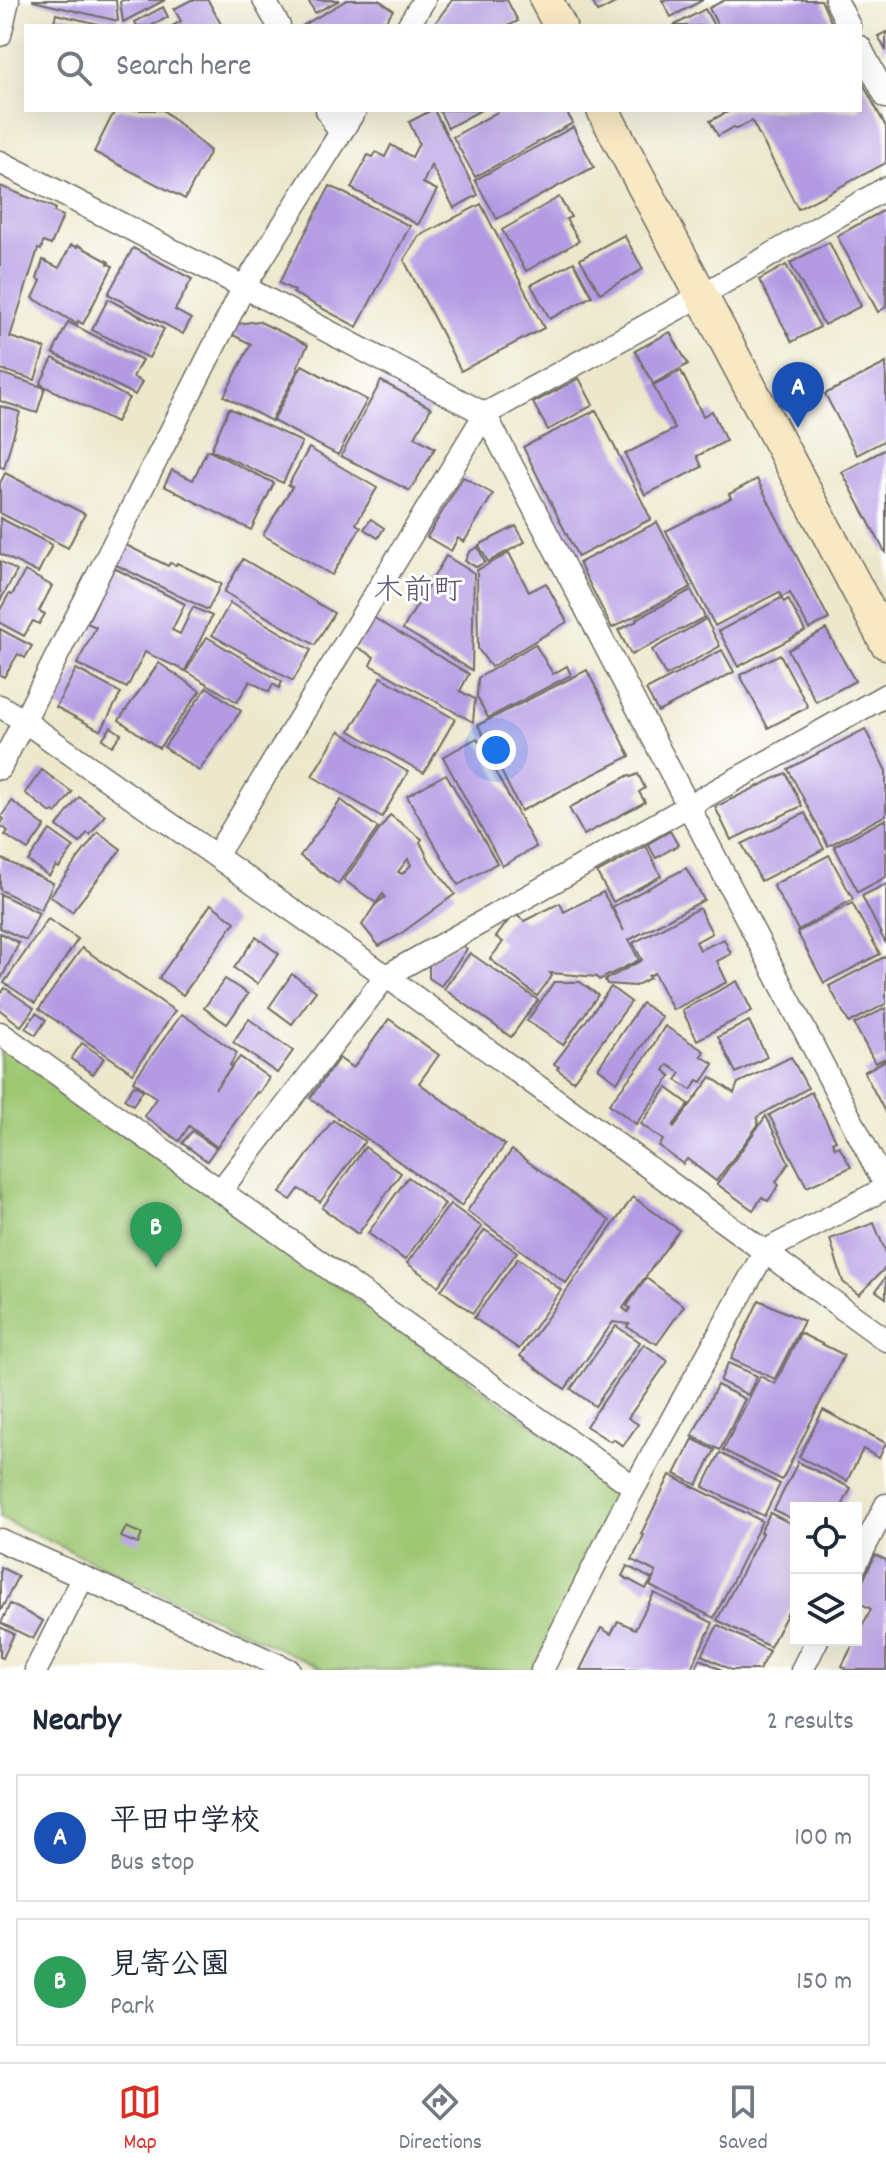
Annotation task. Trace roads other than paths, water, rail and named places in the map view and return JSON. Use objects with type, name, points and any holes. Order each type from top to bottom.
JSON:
[{"type":"street","points":[[0,35],[8,0]]},
{"type":"street","points":[[264,0],[278,24]]},
{"type":"street","points":[[409,24],[424,0]]},
{"type":"street","points":[[546,0],[559,24]]},
{"type":"street","points":[[836,0],[848,24]]},
{"type":"street","points":[[862,51],[886,97]]},
{"type":"street","points":[[328,112],[340,133]]},
{"type":"street","points":[[0,768],[244,287],[354,112]]},
{"type":"street","points":[[604,112],[886,643]]},
{"type":"street","points":[[0,162],[485,414],[886,1188],[765,1251],[634,1487],[542,1670]]},
{"type":"street","points":[[216,856],[485,414],[702,295],[886,188]]},
{"type":"street","points":[[220,1191],[386,976],[886,695]]},
{"type":"street","points":[[0,706],[386,976],[886,1340]]},
{"type":"street","points":[[0,1033],[634,1487]]},
{"type":"street","points":[[862,1552],[886,1505]]},
{"type":"street","points":[[0,1540],[285,1669]]},
{"type":"street","points":[[36,1670],[83,1577]]},
{"type":"street","points":[[802,1670],[814,1646]]},
{"type":"place","name":"平田中学校","points":[[798,428]]},
{"type":"place","name":"見寄公園","points":[[156,1268]]},
{"type":"district","name":"木前町","points":[[418,593]]}]
